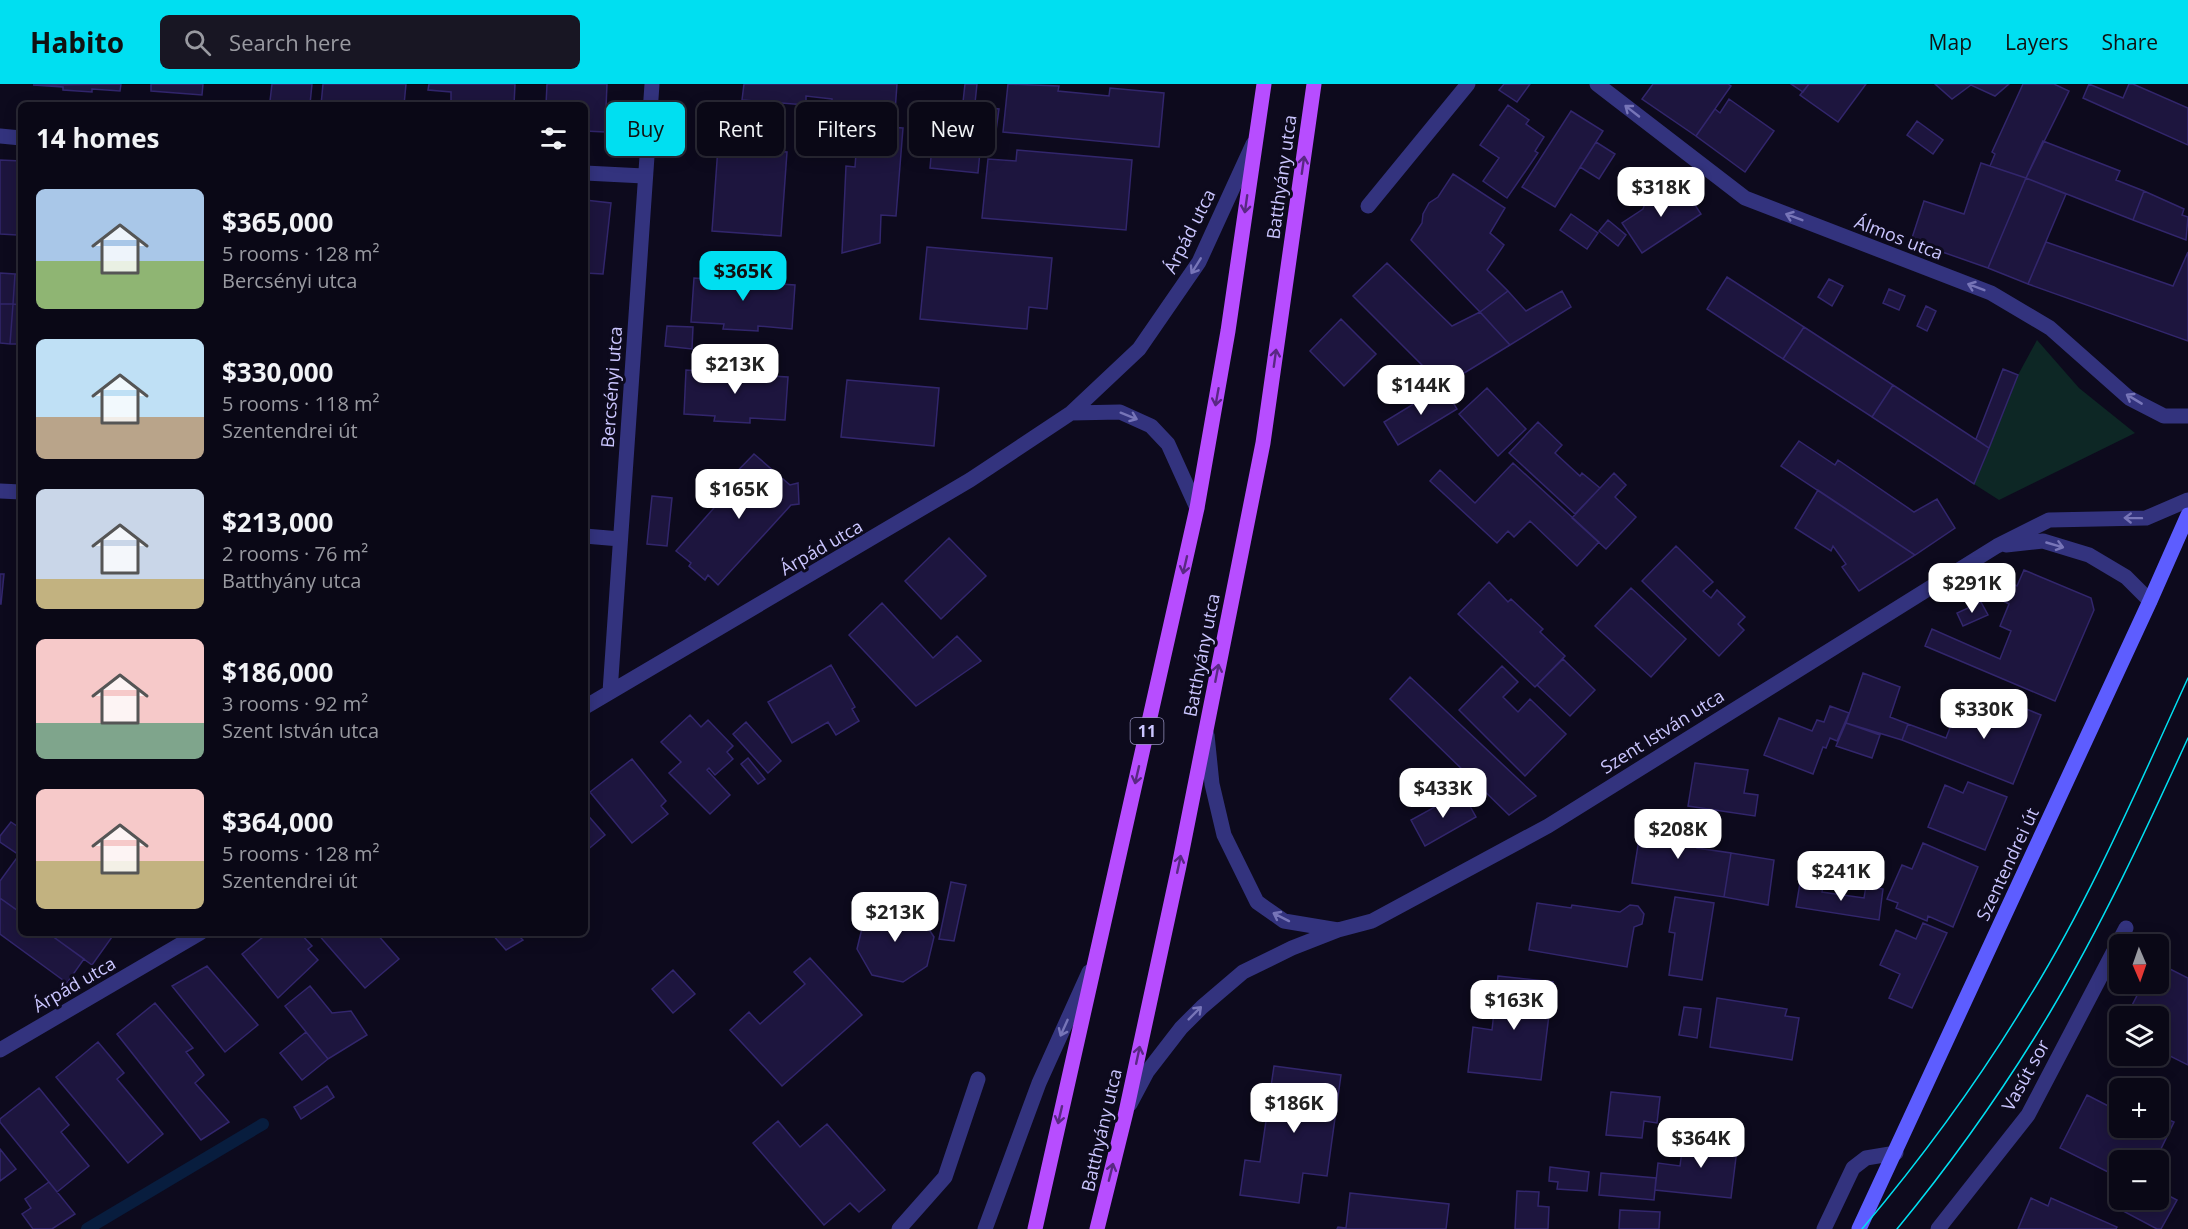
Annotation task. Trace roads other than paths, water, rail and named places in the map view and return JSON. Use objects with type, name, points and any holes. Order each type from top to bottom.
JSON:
[{"type":"main road","name":"Batthyány utca","points":[[1035,1229],[1197,507],[1228,331],[1264,84]]},
{"type":"main road","name":"Batthyány utca","points":[[1097,1229],[1126,1112],[1263,443],[1314,84]]},
{"type":"main road","name":"Szentendrei út","points":[[1859,1229],[2188,515]]},
{"type":"street","name":"Bercsényi utca","points":[[610,692],[652,84]]},
{"type":"street","points":[[1368,206],[1468,84]]},
{"type":"street","name":"Álmos utca","points":[[1597,84],[1744,198],[1991,293],[2050,328],[2129,398],[2164,416],[2188,416]]},
{"type":"street","points":[[0,136],[18,138]]},
{"type":"street","name":"Árpád utca","points":[[588,705],[970,480],[1071,413],[1139,349],[1199,262],[1256,137]]},
{"type":"street","points":[[588,173],[644,176]]},
{"type":"street","points":[[1071,413],[1120,412],[1151,426],[1168,444],[1197,507]]},
{"type":"street","points":[[0,490],[18,492]]},
{"type":"street","name":"Szent István utca","points":[[1126,1112],[1147,1072],[1181,1028],[1242,972],[1292,948],[1338,930],[1372,921],[1548,826],[1997,546],[2049,520],[2146,518],[2188,500]]},
{"type":"street","points":[[588,536],[621,539]]},
{"type":"street","name":"Szent István utca","points":[[1997,546],[2043,542],[2089,555],[2126,577],[2150,601]]},
{"type":"street","name":"Szent István utca","points":[[1206,730],[1212,784],[1224,835],[1257,902],[1284,921],[1338,930]]},
{"type":"street","name":"Vasút sor","points":[[1938,1229],[2028,1115],[2126,928]]},
{"type":"street","name":"Árpád utca","points":[[0,1050],[195,936]]},
{"type":"street","name":"Batthyány utca","points":[[985,1229],[1039,1083],[1096,955]]},
{"type":"street","points":[[899,1229],[945,1177],[978,1079]]},
{"type":"street","points":[[1824,1229],[1853,1167],[1866,1158],[1896,1153]]},
{"type":"waterway","points":[[87,1229],[263,1124]]},
{"type":"tram line","points":[[1862,1229],[1906,1175],[1968,1091],[2007,1033],[2048,965],[2092,885],[2188,678]]},
{"type":"tram line","points":[[1897,1229],[1977,1124],[2049,1014],[2105,912],[2188,738]]}]
